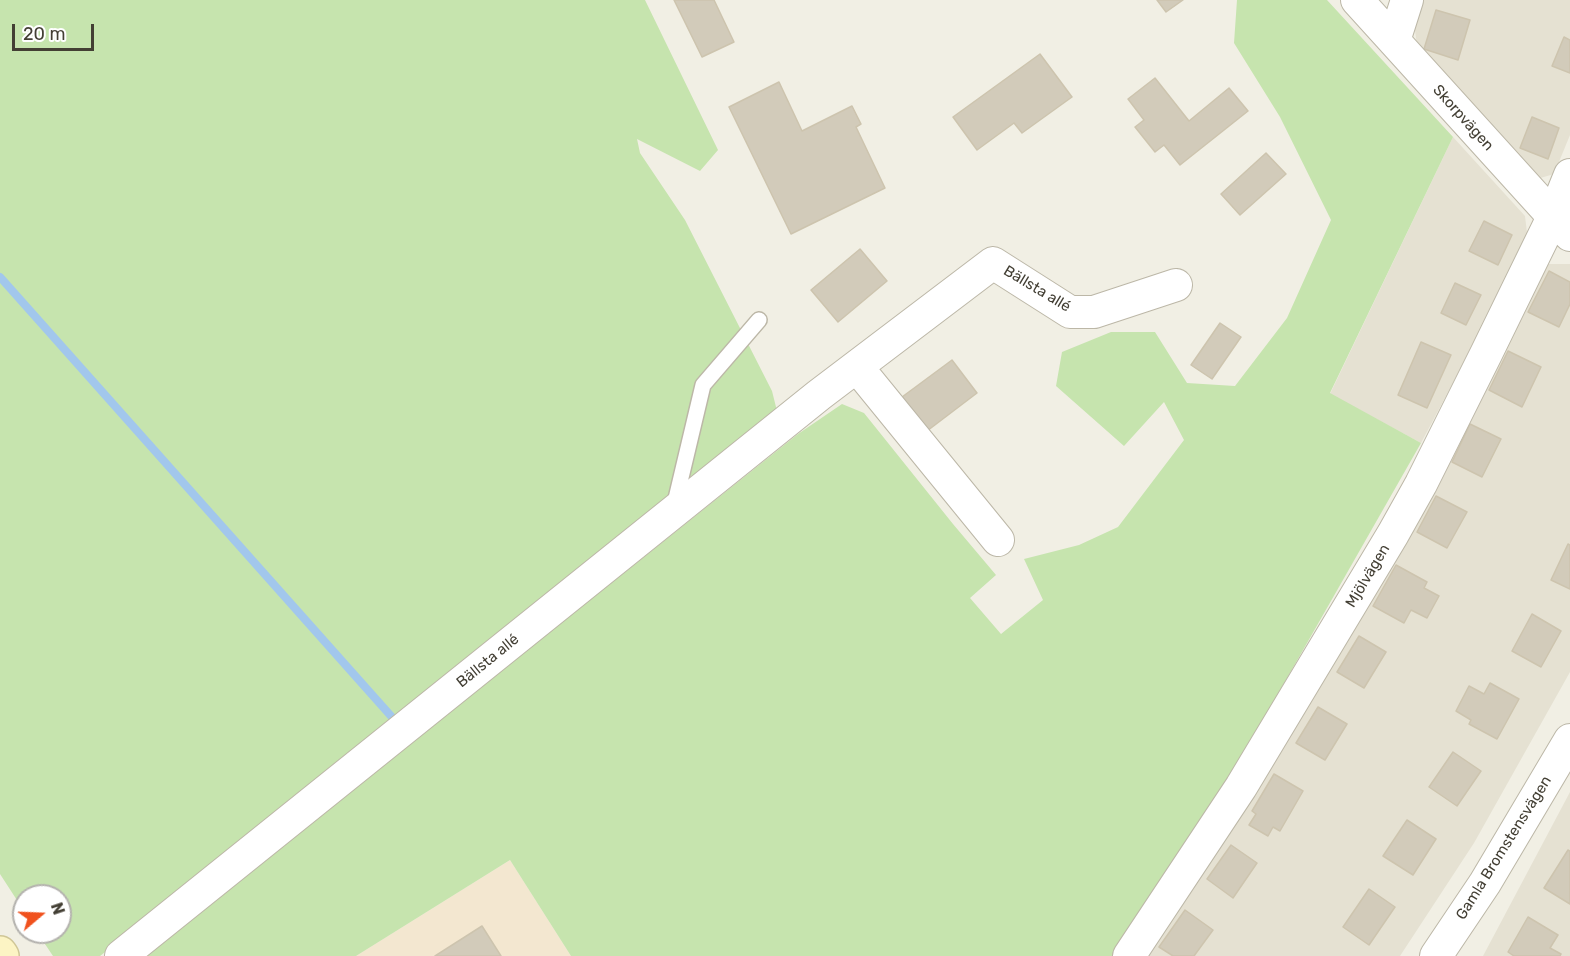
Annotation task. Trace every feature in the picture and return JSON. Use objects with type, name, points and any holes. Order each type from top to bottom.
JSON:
[{"type":"street","name":"Skorpvägen","points":[[1357,0],[1562,226]]},
{"type":"street","points":[[1394,41],[1407,0]]},
{"type":"street","name":"Mjölvägen","points":[[1129,956],[1241,787],[1393,534],[1562,226],[1570,175]]},
{"type":"street","name":"Bällsta allé","points":[[121,956],[672,513],[856,367],[993,263],[1070,312],[1094,312],[1176,285]]},
{"type":"street","points":[[856,367],[998,540]]},
{"type":"street","name":"Gamla Bromstensvägen","points":[[1436,956],[1485,882],[1570,740]]},
{"type":"lane","points":[[672,513],[703,385],[759,320]]},
{"type":"shaded area","points":[[1420,0],[1570,0],[1570,135],[1554,174],[1537,179],[1418,54],[1414,22]]},
{"type":"shaded area","points":[[1453,137],[1525,216],[1528,241],[1421,443],[1330,394]]},
{"type":"shaded area","points":[[1548,264],[1570,264],[1570,672],[1474,843],[1400,956],[1146,956],[1361,618]]},
{"type":"shaded area","points":[[1570,792],[1570,956],[1483,956]]},
{"type":"shaded area","points":[[510,860],[571,956],[356,956]]},
{"type":"green space","points":[[0,0],[645,0],[718,150],[700,171],[637,139],[640,153],[685,220],[772,391],[778,415],[758,440],[100,956],[53,956],[45,944],[72,944],[72,884],[12,884],[12,892],[0,874]]},
{"type":"green space","points":[[1237,0],[1327,0],[1453,137],[1330,393],[1421,443],[1209,815],[1112,956],[571,956],[510,860],[356,956],[144,956],[798,434],[842,404],[864,413],[996,575],[970,598],[1001,634],[1043,600],[1024,559],[1079,545],[1118,527],[1184,440],[1164,402],[1124,446],[1056,386],[1062,352],[1111,332],[1155,332],[1187,383],[1235,386],[1287,318],[1331,220],[1280,117],[1234,43]]},
{"type":"building","points":[[674,0],[714,0],[734,42],[702,57]]},
{"type":"building","points":[[1157,0],[1183,0],[1166,12]]},
{"type":"building","points":[[1436,10],[1470,20],[1458,60],[1424,49]]},
{"type":"building","points":[[1564,37],[1570,40],[1570,73],[1552,66]]},
{"type":"building","points":[[1040,54],[1072,97],[1022,133],[1014,123],[977,150],[953,117]]},
{"type":"building","points":[[1155,78],[1189,121],[1229,88],[1248,111],[1180,165],[1164,145],[1155,152],[1135,127],[1144,120],[1128,99]]},
{"type":"building","points":[[779,82],[802,131],[852,106],[861,124],[856,127],[885,188],[791,234],[729,107]]},
{"type":"building","points":[[1532,117],[1559,128],[1548,159],[1520,148]]},
{"type":"building","points":[[1266,153],[1286,174],[1240,215],[1221,194]]},
{"type":"building","points":[[1484,221],[1512,235],[1498,265],[1469,251]]},
{"type":"building","points":[[860,249],[887,281],[838,322],[811,290]]},
{"type":"building","points":[[1549,271],[1570,282],[1570,304],[1559,327],[1528,312]]},
{"type":"building","points":[[1455,283],[1481,295],[1466,325],[1441,313]]},
{"type":"building","points":[[1220,323],[1241,337],[1212,379],[1191,365]]},
{"type":"building","points":[[1421,342],[1451,355],[1427,408],[1398,395]]},
{"type":"building","points":[[1508,351],[1541,367],[1522,407],[1489,390]]},
{"type":"building","points":[[952,360],[977,393],[927,431],[902,397]]},
{"type":"building","points":[[1470,424],[1501,439],[1482,477],[1452,462]]},
{"type":"building","points":[[1436,496],[1467,512],[1447,548],[1417,532]]},
{"type":"building","points":[[1568,544],[1570,545],[1570,589],[1551,580]]},
{"type":"building","points":[[1396,565],[1427,582],[1424,588],[1439,596],[1427,618],[1411,610],[1404,623],[1373,606]]},
{"type":"building","points":[[1532,614],[1561,631],[1541,667],[1512,651]]},
{"type":"building","points":[[1359,636],[1386,652],[1364,688],[1337,672]]},
{"type":"building","points":[[1490,683],[1519,699],[1497,739],[1469,724],[1471,720],[1456,711],[1469,686],[1484,694]]},
{"type":"building","points":[[1318,707],[1347,724],[1325,760],[1296,743]]},
{"type":"building","points":[[1453,752],[1481,771],[1457,806],[1429,787]]},
{"type":"building","points":[[1274,774],[1303,791],[1280,831],[1273,827],[1268,836],[1249,825],[1256,814],[1252,811]]},
{"type":"building","points":[[1407,820],[1436,839],[1413,875],[1383,856]]},
{"type":"building","points":[[1231,845],[1257,863],[1233,898],[1207,879]]},
{"type":"building","points":[[1568,850],[1570,851],[1570,904],[1544,888]]},
{"type":"building","points":[[1369,889],[1395,907],[1369,945],[1343,927]]},
{"type":"building","points":[[1185,910],[1213,930],[1194,956],[1173,956],[1159,947]]},
{"type":"building","points":[[1528,917],[1558,935],[1550,948],[1561,954],[1560,956],[1514,956],[1508,952]]},
{"type":"building","points":[[482,926],[501,956],[435,956]]},
{"type":"waterway","points":[[0,277],[399,725]]}]
